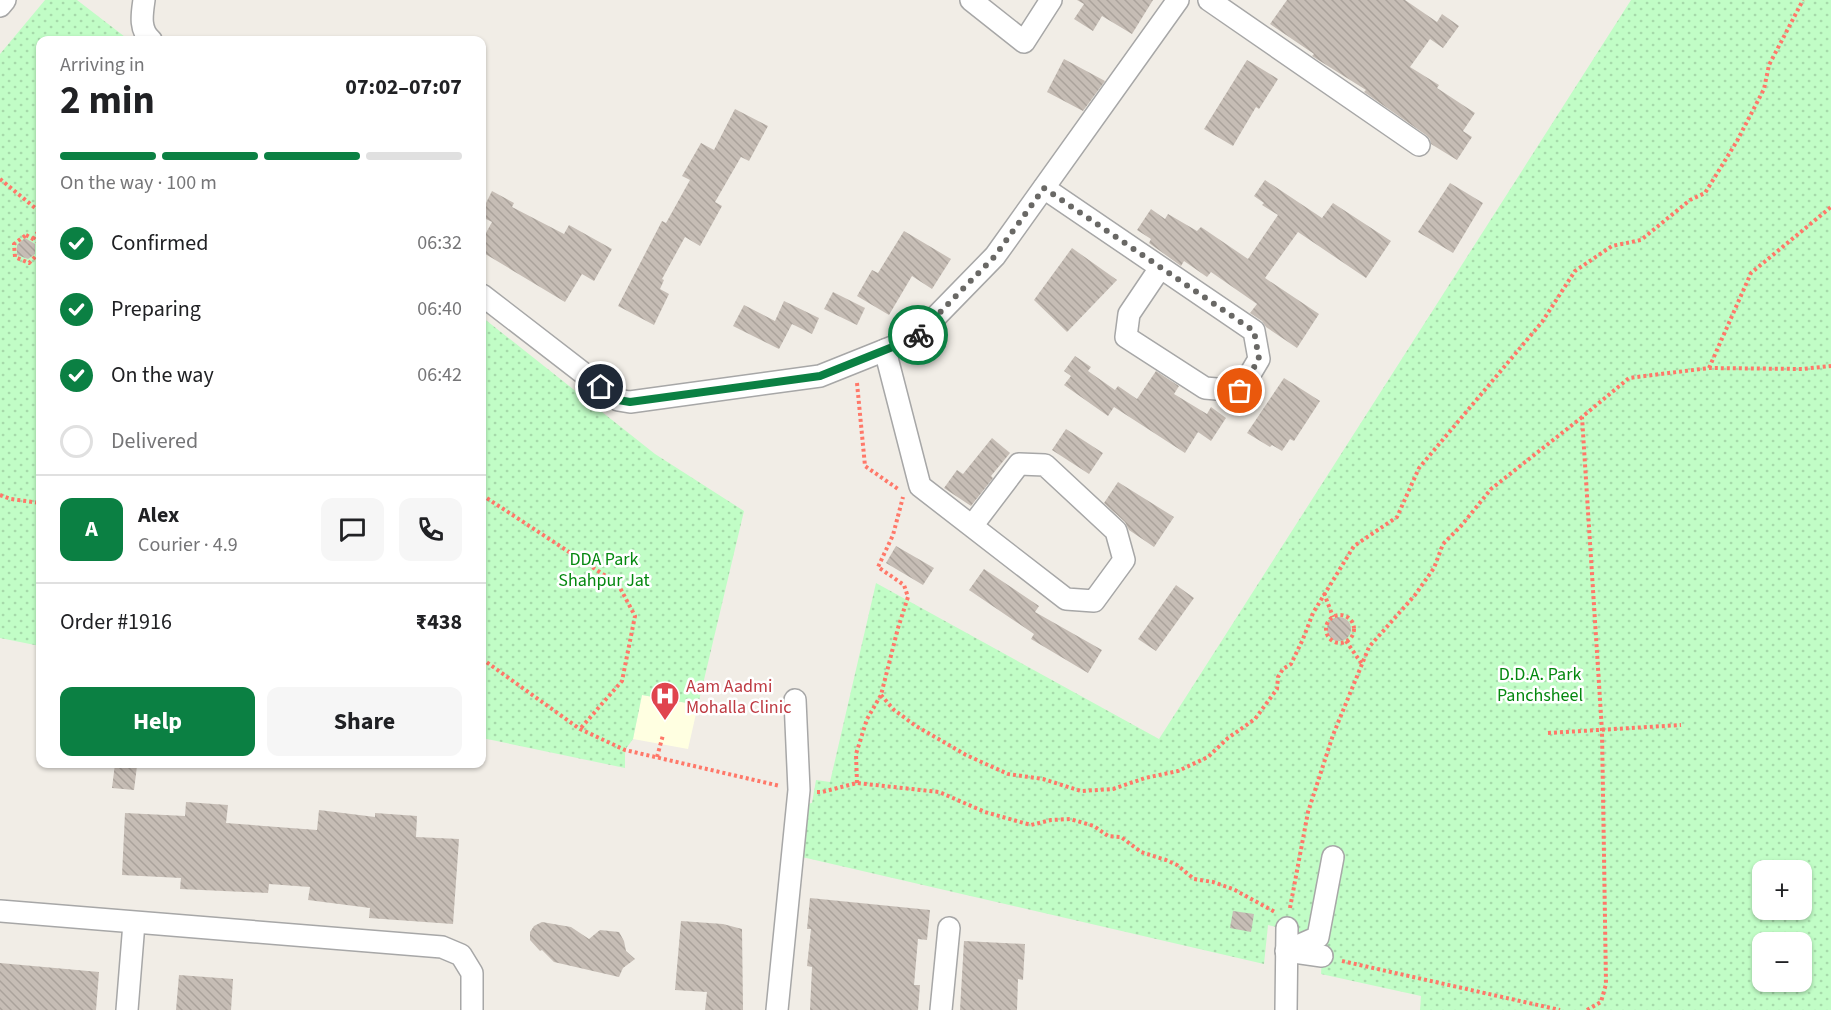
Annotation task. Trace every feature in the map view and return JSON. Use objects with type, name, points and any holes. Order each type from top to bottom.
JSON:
[{"type":"street","points":[[0,6],[5,0]]},
{"type":"street","points":[[144,0],[142,27],[146,36]]},
{"type":"street","points":[[971,0],[1024,42],[1051,0]]},
{"type":"street","points":[[486,298],[618,400],[630,402],[820,376],[915,338],[995,256],[1178,0]]},
{"type":"street","points":[[1209,0],[1419,145]]},
{"type":"street","points":[[1044,188],[1254,331],[1259,359],[1240,391],[1205,388],[1126,337],[1129,314],[1160,267]]},
{"type":"street","points":[[885,350],[920,486],[1066,599],[1094,601],[1124,560],[1116,531],[1045,465],[1019,464],[972,526]]},
{"type":"street","points":[[777,1010],[799,790],[795,700]]},
{"type":"street","points":[[1286,951],[1318,937],[1333,858]]},
{"type":"street","points":[[0,911],[442,947],[461,955],[472,973],[472,1010]]},
{"type":"street","points":[[1286,918],[1286,1001]]},
{"type":"street","points":[[127,1010],[134,923]]},
{"type":"street","points":[[941,1010],[949,928]]},
{"type":"street","points":[[1286,951],[1322,956]]},
{"type":"path","points":[[881,695],[894,710],[916,726],[966,755],[1008,774],[1043,779],[1081,791],[1113,789],[1145,778],[1178,771],[1208,757],[1228,738],[1255,719],[1277,689],[1278,677],[1283,669],[1291,664],[1312,613],[1354,546],[1397,517],[1419,468],[1542,322],[1575,271],[1612,246],[1641,240],[1690,201],[1705,193],[1737,141],[1764,89],[1769,65],[1803,0]]},
{"type":"path","points":[[0,179],[36,209]]},
{"type":"path","points":[[1709,368],[1751,273],[1831,207]]},
{"type":"path","points":[[36,241],[26,235],[14,243],[15,258],[28,262],[36,256]]},
{"type":"path","points":[[33,239],[36,235]]},
{"type":"path","points":[[855,362],[865,466],[904,494],[893,535],[878,567],[904,585],[908,597],[881,695],[867,719],[856,754],[857,783]]},
{"type":"path","points":[[822,792],[857,783],[939,792],[985,812],[1031,825],[1050,820],[1070,819],[1094,826],[1108,836],[1121,837],[1141,852],[1177,865],[1194,879],[1213,882],[1233,889],[1286,918],[1308,812],[1332,735],[1369,647],[1415,595],[1434,568],[1443,544],[1491,489],[1629,378],[1709,368],[1802,369],[1831,366]]},
{"type":"path","points":[[1582,417],[1602,731],[1606,984],[1601,1002],[1587,1010]]},
{"type":"path","points":[[0,495],[10,499],[36,502]]},
{"type":"path","points":[[486,498],[618,584],[635,616],[622,681],[580,729]]},
{"type":"path","points":[[1324,593],[1333,617]]},
{"type":"path","points":[[1342,615],[1352,623],[1353,635],[1346,641],[1337,643],[1331,641],[1327,636],[1327,623],[1333,617],[1342,615]]},
{"type":"path","points":[[1346,641],[1362,664]]},
{"type":"path","points":[[486,661],[580,729],[625,750],[799,790]]},
{"type":"path","points":[[1548,733],[1681,725]]},
{"type":"path","points":[[657,758],[663,735]]},
{"type":"path","points":[[1322,956],[1560,1010]]},
{"type":"shaded area","name":"Aam Aadmi Mohalla Clinic","points":[[642,695],[698,705],[688,749],[633,739]]},
{"type":"green space","points":[[45,0],[77,0],[124,36],[36,36],[36,645],[0,638],[0,54]]},
{"type":"green space","name":"D.D.A. Park Panchsheel","points":[[1631,0],[1831,0],[1831,1010],[1420,1010],[1421,996],[1321,974],[1322,956],[1318,937],[1268,925],[1264,964],[802,857],[805,804],[812,803],[816,780],[830,782],[876,583],[1159,739]]},
{"type":"green space","name":"DDA Park Shahpur Jat","points":[[486,320],[655,454],[744,511],[698,705],[642,695],[633,739],[625,750],[625,768],[486,739]]},
{"type":"building","points":[[1077,0],[1153,0],[1132,34],[1102,16],[1093,31],[1074,19],[1084,4]]},
{"type":"building","points":[[1287,0],[1405,0],[1437,22],[1442,14],[1459,26],[1443,48],[1430,39],[1410,67],[1439,85],[1437,88],[1475,113],[1463,131],[1472,137],[1457,160],[1431,144],[1426,135],[1364,92],[1366,90],[1312,56],[1314,54],[1270,24]]},
{"type":"building","points":[[1064,59],[1105,81],[1083,111],[1047,92]]},
{"type":"building","points":[[1247,60],[1278,79],[1259,109],[1256,107],[1233,146],[1204,129]]},
{"type":"building","points":[[735,109],[768,126],[749,161],[741,157],[715,202],[722,206],[700,246],[685,237],[662,279],[664,280],[660,289],[669,294],[654,325],[618,306],[662,221],[666,223],[690,180],[682,176],[701,143],[714,150]]},
{"type":"building","points":[[1265,180],[1322,218],[1333,203],[1391,241],[1366,278],[1298,232],[1265,278],[1319,314],[1297,348],[1250,313],[1257,304],[1211,272],[1207,277],[1184,261],[1181,266],[1149,243],[1151,239],[1137,230],[1151,209],[1165,219],[1168,214],[1197,231],[1201,227],[1248,259],[1278,215],[1262,205],[1264,203],[1254,196]]},
{"type":"building","points":[[1450,183],[1483,203],[1453,253],[1418,232]]},
{"type":"building","points":[[492,191],[514,203],[512,207],[564,234],[569,225],[612,249],[594,281],[582,274],[565,302],[486,254],[486,233],[492,222],[486,219],[486,203]]},
{"type":"building","points":[[904,231],[951,259],[932,289],[912,276],[889,315],[857,296],[872,270],[878,273]]},
{"type":"building","points":[[25,238],[35,244],[35,254],[28,259],[17,255],[17,245]]},
{"type":"building","points":[[1072,248],[1117,280],[1067,332],[1034,300]]},
{"type":"building","points":[[833,292],[865,308],[857,325],[824,309]]},
{"type":"building","points":[[784,301],[819,318],[812,334],[792,324],[779,349],[733,326],[744,305],[775,321]]},
{"type":"building","points":[[1075,356],[1091,367],[1088,371],[1115,390],[1118,386],[1137,399],[1156,371],[1179,386],[1174,394],[1207,414],[1211,407],[1226,418],[1211,441],[1198,432],[1185,453],[1114,407],[1108,416],[1064,385],[1071,376],[1064,371]]},
{"type":"building","points":[[1284,378],[1320,401],[1294,441],[1290,439],[1282,451],[1272,445],[1270,447],[1247,433]]},
{"type":"building","points":[[1066,429],[1103,453],[1089,474],[1052,450]]},
{"type":"building","points":[[992,438],[1010,453],[971,506],[944,488],[957,470],[963,474]]},
{"type":"building","points":[[1118,482],[1174,517],[1154,547],[1129,530],[1125,522],[1104,503]]},
{"type":"building","points":[[896,546],[934,568],[923,585],[886,563]]},
{"type":"building","points":[[984,569],[1039,606],[1035,612],[1102,650],[1088,673],[1031,639],[1034,634],[969,590]]},
{"type":"building","points":[[1176,585],[1194,598],[1156,651],[1138,639]]},
{"type":"building","points":[[1339,617],[1347,621],[1351,629],[1347,637],[1339,641],[1331,637],[1327,629],[1331,621]]},
{"type":"building","points":[[114,768],[137,768],[134,790],[112,788]]},
{"type":"building","points":[[186,802],[228,805],[226,823],[317,830],[319,810],[375,817],[375,813],[417,816],[416,837],[459,839],[453,924],[369,918],[370,908],[308,900],[310,887],[269,884],[268,893],[180,889],[181,878],[122,875],[125,813],[185,816]]},
{"type":"building","points":[[810,898],[930,910],[927,940],[918,939],[914,985],[920,985],[918,1010],[810,1010],[812,967],[807,966],[811,929],[807,929]]},
{"type":"building","points":[[1233,911],[1254,914],[1251,932],[1230,928]]},
{"type":"building","points":[[681,921],[723,924],[742,929],[743,1010],[705,1010],[707,992],[675,990]]},
{"type":"building","points":[[542,922],[571,927],[589,939],[600,930],[619,932],[626,951],[635,959],[623,968],[619,977],[554,962],[530,940],[530,932],[534,926]]},
{"type":"building","points":[[964,941],[1025,944],[1023,980],[1018,979],[1017,1010],[960,1010]]},
{"type":"building","points":[[0,963],[99,972],[96,1010],[0,1010]]},
{"type":"building","points":[[179,975],[233,979],[231,1010],[176,1010]]},
{"type":"way so far","points":[[918,335],[995,256],[1044,188],[1254,331],[1259,359],[1240,391]]},
{"type":"place","name":"Aam Aadmi Mohalla Clinic","points":[[665,722]]},
{"type":"route","points":[[601,387],[618,400],[630,402],[820,376],[918,335]]}]
